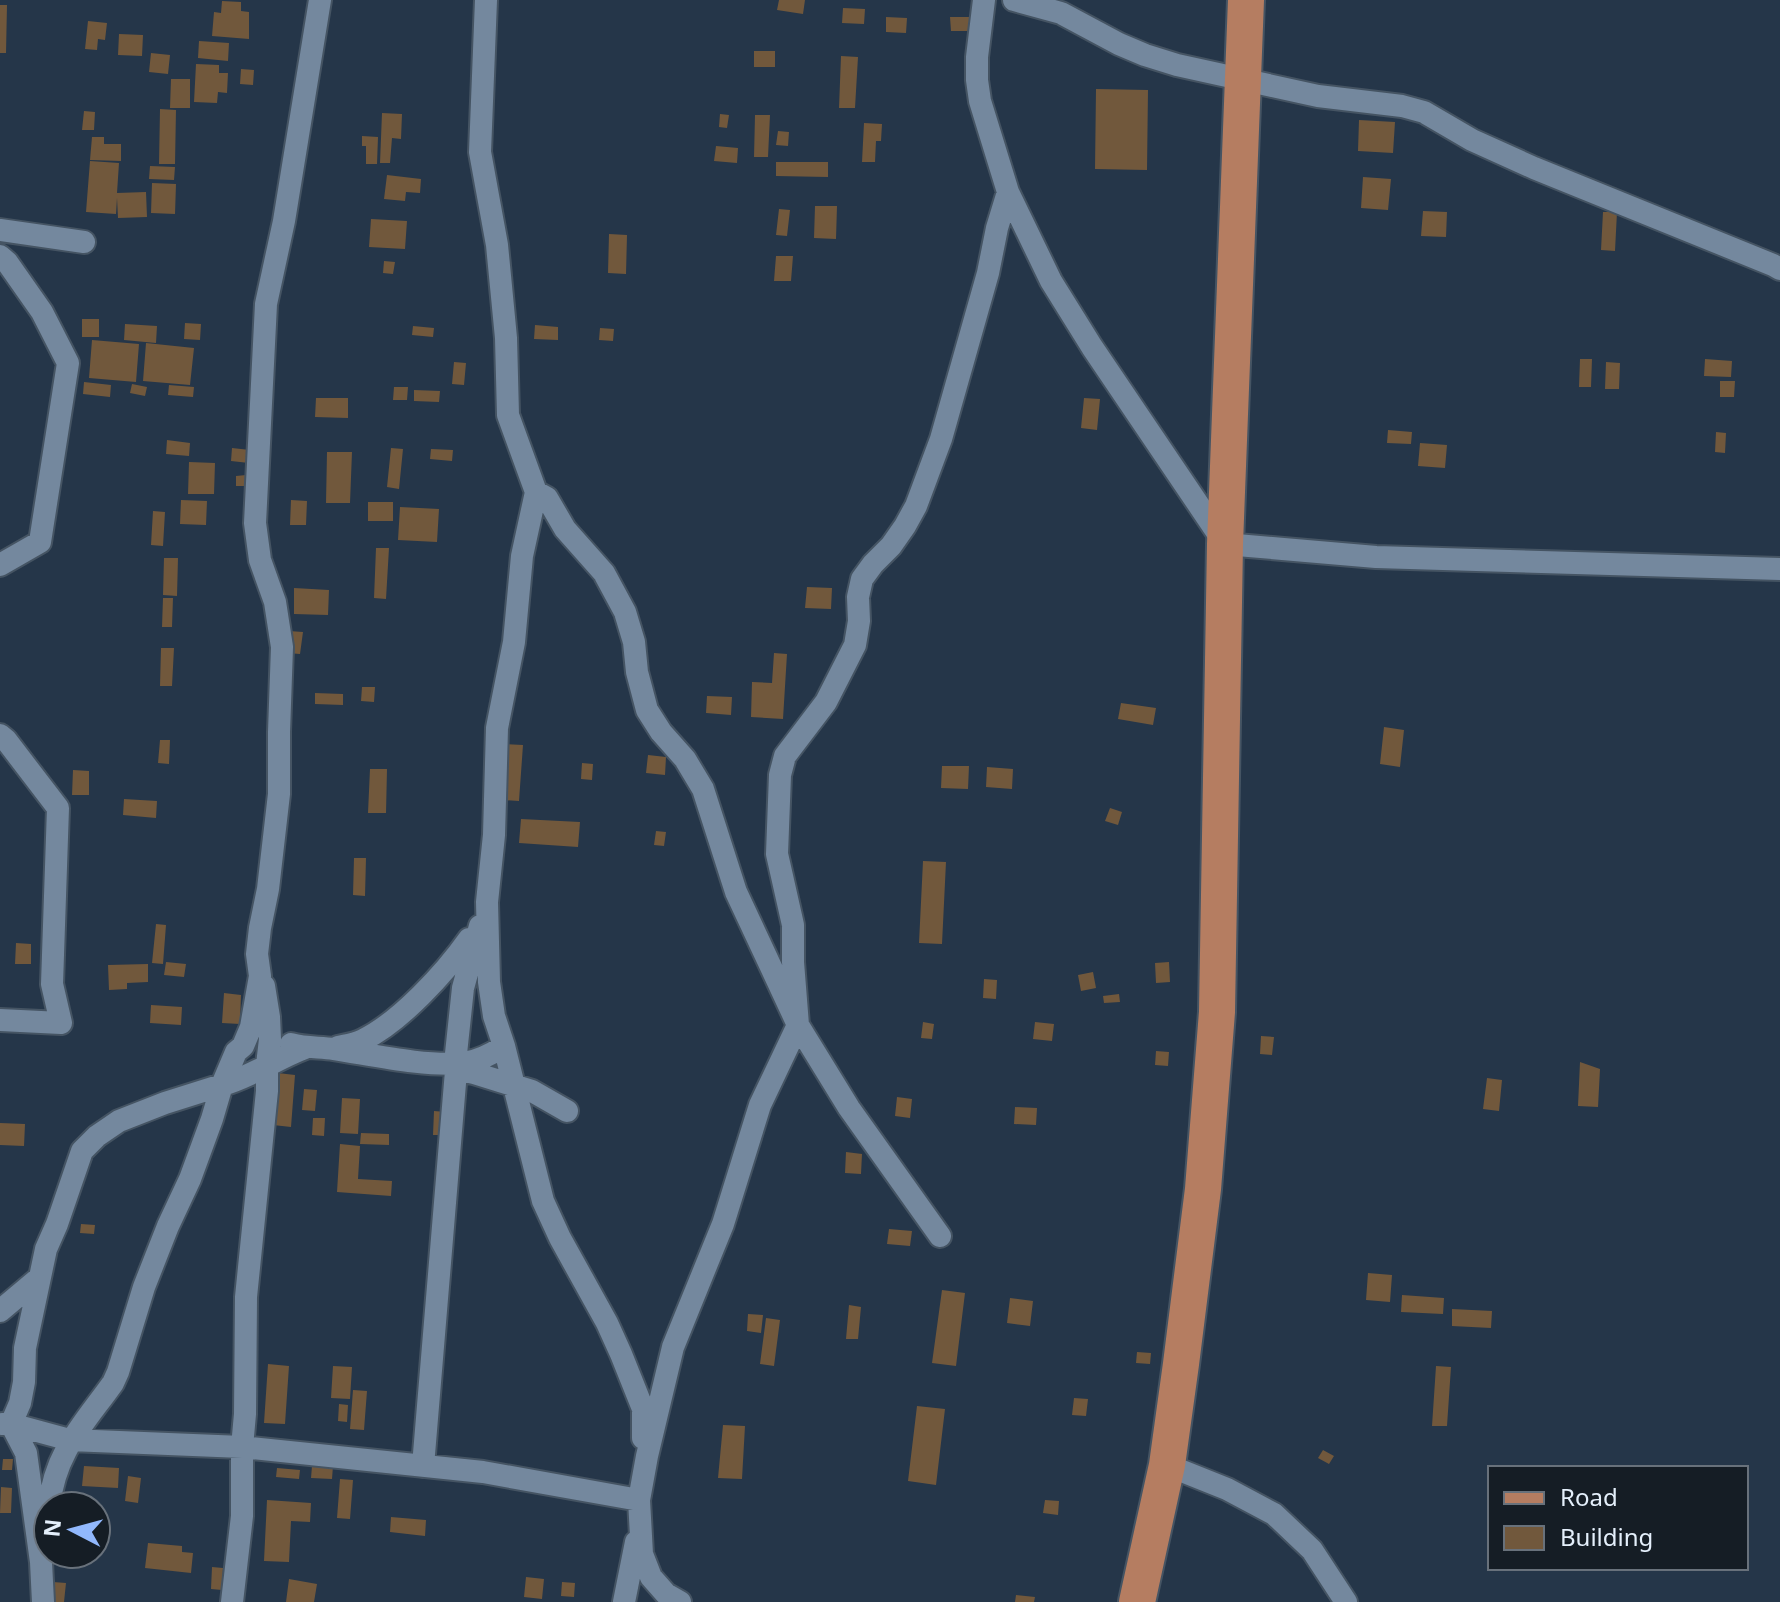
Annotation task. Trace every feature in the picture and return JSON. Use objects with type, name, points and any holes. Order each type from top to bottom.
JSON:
[{"type":"main road","points":[[1137,1602],[1167,1465],[1203,1189],[1217,1012],[1225,544],[1246,0]]},
{"type":"street","points":[[232,1602],[242,1516],[246,1297],[270,1039],[257,954],[279,794],[282,647],[275,602],[260,560],[255,523],[266,304],[284,221],[320,0]]},
{"type":"street","points":[[486,0],[480,152],[497,245],[506,338],[508,415],[536,492],[522,556],[514,642],[497,728],[494,835],[487,902],[489,982],[494,1016],[548,1215],[607,1323],[643,1409],[643,1438],[647,1456]]},
{"type":"street","points":[[984,0],[977,80],[980,101],[1008,192],[1051,281],[1225,544],[1376,557],[1780,569]]},
{"type":"street","points":[[1014,0],[1061,13],[1119,44],[1177,65],[1318,96],[1402,106],[1424,112],[1472,140],[1534,168],[1780,269]]},
{"type":"street","points":[[680,1602],[666,1594],[651,1577],[642,1554],[639,1500],[673,1347],[723,1224],[760,1105],[798,1025],[793,925],[777,854],[782,765],[785,756],[826,702],[855,645],[862,579],[891,546],[916,506],[941,439],[1008,192]]},
{"type":"street","points":[[0,230],[84,242]]},
{"type":"street","points":[[0,256],[42,312],[68,363],[40,542],[0,565]]},
{"type":"street","points":[[536,492],[547,498],[565,529],[604,573],[625,612],[647,710],[661,732],[685,759],[703,789],[736,892],[798,1025],[849,1108],[940,1236]]},
{"type":"street","points":[[2,736],[58,808],[52,984],[61,1023],[2,1021]]},
{"type":"street","points":[[332,1049],[360,1042],[396,1019],[454,960],[471,936],[487,902]]},
{"type":"street","points":[[423,1466],[463,988],[487,902]]},
{"type":"street","points":[[243,1046],[251,1027],[260,976]]},
{"type":"street","points":[[51,1490],[70,1440],[118,1372],[144,1287],[190,1179],[222,1085],[236,1052],[243,1046],[270,1039],[305,1048],[443,1064],[532,1091],[567,1111]]},
{"type":"street","points":[[456,1067],[492,1054],[504,1046]]},
{"type":"street","points":[[6,1424],[20,1403],[25,1348],[46,1249],[82,1151],[119,1121],[240,1080],[305,1048]]},
{"type":"street","points":[[0,1311],[38,1279]]},
{"type":"street","points":[[6,1424],[70,1440],[242,1447],[483,1472],[639,1500]]},
{"type":"street","points":[[6,1424],[26,1453],[32,1497]]},
{"type":"street","points":[[1167,1465],[1227,1489],[1274,1514],[1312,1550],[1346,1602]]},
{"type":"street","points":[[624,1602],[639,1529]]},
{"type":"street","points":[[41,1570],[43,1602]]},
{"type":"building","points":[[779,0],[805,0],[803,14],[777,10]]},
{"type":"building","points":[[222,1],[241,2],[241,11],[249,12],[249,39],[212,36],[214,12],[221,13]]},
{"type":"building","points":[[0,5],[7,5],[6,53],[0,53]]},
{"type":"building","points":[[843,8],[865,9],[864,24],[842,23]]},
{"type":"building","points":[[886,17],[907,18],[906,33],[886,32]]},
{"type":"building","points":[[950,17],[972,17],[972,31],[951,31]]},
{"type":"building","points":[[88,21],[107,23],[105,40],[98,39],[97,50],[85,49]]},
{"type":"building","points":[[119,34],[143,35],[142,56],[118,55]]},
{"type":"building","points":[[199,41],[229,43],[228,61],[198,58]]},
{"type":"building","points":[[754,51],[775,51],[775,67],[754,67]]},
{"type":"building","points":[[151,53],[170,55],[168,74],[149,72]]},
{"type":"building","points":[[841,56],[858,57],[855,108],[839,108]]},
{"type":"building","points":[[196,64],[219,65],[219,73],[228,73],[227,93],[218,92],[217,103],[194,102]]},
{"type":"building","points":[[241,69],[254,70],[253,85],[240,84]]},
{"type":"building","points":[[171,79],[190,79],[190,108],[170,108]]},
{"type":"building","points":[[1096,89],[1148,90],[1147,170],[1095,169]]},
{"type":"building","points":[[160,109],[176,110],[175,164],[159,164]]},
{"type":"building","points":[[84,111],[95,112],[94,130],[82,130]]},
{"type":"building","points":[[382,113],[402,114],[401,139],[392,138],[390,163],[380,163]]},
{"type":"building","points":[[720,114],[729,115],[727,128],[719,127]]},
{"type":"building","points":[[755,115],[770,115],[768,157],[754,157]]},
{"type":"building","points":[[1359,120],[1395,122],[1393,153],[1358,151]]},
{"type":"building","points":[[864,123],[882,124],[881,141],[876,141],[875,162],[862,162]]},
{"type":"building","points":[[778,131],[789,132],[788,146],[776,145]]},
{"type":"building","points":[[362,136],[378,137],[377,164],[366,164],[366,146],[362,146]]},
{"type":"building","points":[[92,137],[104,137],[104,144],[121,144],[121,161],[90,160]]},
{"type":"building","points":[[716,146],[738,148],[737,163],[714,161]]},
{"type":"building","points":[[90,161],[119,163],[117,193],[146,192],[147,217],[118,218],[117,198],[116,214],[86,212]]},
{"type":"building","points":[[776,162],[828,162],[828,177],[776,176]]},
{"type":"building","points":[[150,166],[175,167],[174,180],[149,179]]},
{"type":"building","points":[[387,175],[421,179],[420,193],[406,192],[405,201],[384,199]]},
{"type":"building","points":[[1363,177],[1391,179],[1388,210],[1361,208]]},
{"type":"building","points":[[152,183],[176,184],[175,214],[151,213]]},
{"type":"building","points":[[815,206],[837,206],[836,239],[814,238]]},
{"type":"building","points":[[779,209],[790,210],[787,236],[776,235]]},
{"type":"building","points":[[1423,211],[1447,212],[1446,237],[1421,236]]},
{"type":"building","points":[[1603,212],[1617,212],[1615,251],[1601,250]]},
{"type":"building","points":[[371,219],[407,221],[405,249],[369,247]]},
{"type":"building","points":[[609,234],[627,235],[626,274],[608,273]]},
{"type":"building","points":[[776,256],[793,256],[791,281],[774,281]]},
{"type":"building","points":[[384,261],[395,262],[393,274],[383,273]]},
{"type":"building","points":[[82,319],[99,319],[99,337],[82,337]]},
{"type":"building","points":[[185,323],[201,324],[200,340],[184,339]]},
{"type":"building","points":[[125,324],[157,326],[156,343],[124,340]]},
{"type":"building","points":[[535,325],[558,327],[558,340],[534,339]]},
{"type":"building","points":[[413,326],[434,328],[433,337],[412,335]]},
{"type":"building","points":[[600,328],[614,329],[613,341],[599,340]]},
{"type":"building","points":[[92,340],[139,344],[136,382],[89,378]]},
{"type":"building","points":[[146,343],[194,348],[190,385],[143,381]]},
{"type":"building","points":[[1580,359],[1592,359],[1591,387],[1579,387]]},
{"type":"building","points":[[1705,359],[1732,361],[1731,377],[1704,376]]},
{"type":"building","points":[[454,362],[466,363],[464,385],[452,384]]},
{"type":"building","points":[[1606,362],[1620,363],[1619,389],[1605,389]]},
{"type":"building","points":[[1720,381],[1735,381],[1734,397],[1720,397]]},
{"type":"building","points":[[84,382],[111,385],[110,397],[83,394]]},
{"type":"building","points":[[132,384],[147,387],[145,396],[130,393]]},
{"type":"building","points":[[169,385],[194,387],[193,397],[168,395]]},
{"type":"building","points":[[394,387],[408,387],[407,400],[393,400]]},
{"type":"building","points":[[414,390],[440,391],[439,402],[414,401]]},
{"type":"building","points":[[316,398],[348,398],[348,418],[315,417]]},
{"type":"building","points":[[1084,398],[1100,399],[1097,430],[1081,428]]},
{"type":"building","points":[[1388,430],[1412,432],[1411,444],[1387,443]]},
{"type":"building","points":[[1716,432],[1726,433],[1725,453],[1715,452]]},
{"type":"building","points":[[167,440],[190,443],[189,456],[166,454]]},
{"type":"building","points":[[1420,443],[1447,445],[1445,468],[1418,466]]},
{"type":"building","points":[[232,448],[250,450],[249,463],[231,461]]},
{"type":"building","points":[[391,448],[403,449],[399,489],[387,487]]},
{"type":"building","points":[[431,449],[453,450],[452,461],[430,459]]},
{"type":"building","points":[[327,452],[352,452],[350,503],[326,503]]},
{"type":"building","points":[[189,462],[215,463],[214,494],[188,494]]},
{"type":"building","points":[[246,475],[247,486],[236,486],[236,476]]},
{"type":"building","points":[[181,500],[207,501],[206,525],[180,524]]},
{"type":"building","points":[[291,500],[307,501],[306,525],[290,525]]},
{"type":"building","points":[[368,502],[393,502],[393,521],[368,521]]},
{"type":"building","points":[[400,507],[439,509],[437,542],[398,540]]},
{"type":"building","points":[[153,511],[165,512],[163,546],[151,545]]},
{"type":"building","points":[[376,548],[389,548],[386,599],[374,598]]},
{"type":"building","points":[[164,558],[178,558],[177,596],[163,595]]},
{"type":"building","points":[[807,587],[832,588],[831,609],[805,608]]},
{"type":"building","points":[[294,588],[329,590],[328,615],[294,614]]},
{"type":"building","points":[[163,598],[173,598],[172,627],[162,627]]},
{"type":"building","points":[[289,631],[303,632],[300,654],[287,653]]},
{"type":"building","points":[[161,648],[174,648],[172,686],[160,686]]},
{"type":"building","points":[[774,653],[787,654],[783,719],[751,717],[752,682],[772,683]]},
{"type":"building","points":[[362,687],[375,687],[374,702],[361,701]]},
{"type":"building","points":[[315,693],[343,694],[343,705],[315,704]]},
{"type":"building","points":[[707,696],[732,697],[731,715],[706,713]]},
{"type":"building","points":[[1121,703],[1156,708],[1153,725],[1118,719]]},
{"type":"building","points":[[1384,727],[1404,730],[1400,767],[1380,764]]},
{"type":"building","points":[[160,740],[170,740],[169,764],[158,763]]},
{"type":"building","points":[[505,744],[523,745],[519,801],[502,800]]},
{"type":"building","points":[[648,755],[666,757],[665,775],[646,773]]},
{"type":"building","points":[[582,763],[593,764],[592,780],[581,779]]},
{"type":"building","points":[[942,766],[969,766],[968,789],[941,788]]},
{"type":"building","points":[[987,767],[1013,769],[1012,789],[986,787]]},
{"type":"building","points":[[370,769],[387,769],[386,813],[368,813]]},
{"type":"building","points":[[73,770],[89,771],[89,795],[72,795]]},
{"type":"building","points":[[124,799],[157,801],[156,818],[123,815]]},
{"type":"building","points":[[1110,808],[1122,812],[1118,825],[1105,821]]},
{"type":"building","points":[[521,819],[580,822],[578,847],[519,843]]},
{"type":"building","points":[[656,831],[666,832],[664,846],[654,845]]},
{"type":"building","points":[[354,858],[366,858],[365,896],[353,895]]},
{"type":"building","points":[[923,861],[946,862],[942,944],[919,943]]},
{"type":"building","points":[[156,924],[166,925],[163,964],[152,963]]},
{"type":"building","points":[[16,943],[31,944],[31,964],[15,964]]},
{"type":"building","points":[[166,962],[186,964],[184,977],[164,975]]},
{"type":"building","points":[[1169,962],[1170,982],[1156,983],[1155,963]]},
{"type":"building","points":[[148,964],[148,982],[127,983],[127,989],[109,990],[108,965]]},
{"type":"building","points":[[1093,972],[1096,988],[1081,991],[1078,975]]},
{"type":"building","points":[[984,979],[997,980],[996,999],[983,998]]},
{"type":"building","points":[[224,993],[241,995],[240,1024],[222,1023]]},
{"type":"building","points":[[1119,994],[1120,1002],[1104,1003],[1103,996]]},
{"type":"building","points":[[151,1005],[182,1007],[181,1025],[150,1023]]},
{"type":"building","points":[[923,1022],[934,1024],[932,1039],[921,1038]]},
{"type":"building","points":[[1035,1022],[1054,1024],[1052,1041],[1033,1039]]},
{"type":"building","points":[[1261,1036],[1274,1037],[1272,1055],[1260,1054]]},
{"type":"building","points":[[1156,1051],[1169,1052],[1168,1066],[1155,1065]]},
{"type":"building","points":[[1580,1062],[1600,1069],[1598,1107],[1578,1106]]},
{"type":"building","points":[[278,1073],[295,1075],[291,1127],[273,1125]]},
{"type":"building","points":[[1487,1078],[1502,1080],[1499,1111],[1483,1109]]},
{"type":"building","points":[[304,1089],[317,1090],[315,1111],[302,1110]]},
{"type":"building","points":[[897,1097],[912,1099],[910,1118],[895,1116]]},
{"type":"building","points":[[342,1098],[360,1099],[358,1134],[340,1133]]},
{"type":"building","points":[[1015,1107],[1037,1108],[1036,1125],[1014,1124]]},
{"type":"building","points":[[434,1111],[446,1112],[446,1135],[433,1135]]},
{"type":"building","points":[[313,1118],[325,1118],[324,1136],[312,1135]]},
{"type":"building","points":[[0,1123],[25,1124],[24,1146],[0,1145]]},
{"type":"building","points":[[361,1133],[389,1134],[389,1145],[360,1144]]},
{"type":"building","points":[[340,1144],[360,1146],[358,1179],[392,1181],[391,1196],[337,1192]]},
{"type":"building","points":[[846,1152],[862,1154],[861,1174],[845,1173]]},
{"type":"building","points":[[81,1224],[95,1225],[94,1234],[80,1233]]},
{"type":"building","points":[[889,1229],[912,1231],[910,1246],[887,1244]]},
{"type":"building","points":[[1368,1273],[1392,1275],[1390,1302],[1366,1300]]},
{"type":"building","points":[[942,1290],[965,1293],[956,1366],[932,1363]]},
{"type":"building","points":[[1402,1295],[1444,1298],[1443,1314],[1401,1312]]},
{"type":"building","points":[[1010,1298],[1033,1301],[1030,1326],[1007,1323]]},
{"type":"building","points":[[849,1305],[861,1307],[858,1339],[846,1339]]},
{"type":"building","points":[[1452,1309],[1492,1311],[1491,1328],[1452,1326]]},
{"type":"building","points":[[748,1314],[763,1315],[761,1333],[747,1331]]},
{"type":"building","points":[[766,1318],[780,1320],[774,1366],[760,1364]]},
{"type":"building","points":[[1137,1352],[1151,1353],[1150,1364],[1136,1363]]},
{"type":"building","points":[[268,1364],[289,1366],[285,1424],[264,1423]]},
{"type":"building","points":[[333,1366],[352,1367],[350,1399],[331,1398]]},
{"type":"building","points":[[1436,1366],[1451,1367],[1447,1426],[1432,1426]]},
{"type":"building","points":[[353,1390],[367,1391],[364,1430],[350,1429]]},
{"type":"building","points":[[1074,1398],[1088,1399],[1086,1416],[1072,1415]]},
{"type":"building","points":[[339,1404],[348,1405],[347,1422],[338,1421]]},
{"type":"building","points":[[917,1406],[945,1409],[936,1485],[908,1481]]},
{"type":"building","points":[[723,1425],[745,1426],[742,1479],[718,1478]]},
{"type":"building","points":[[1323,1450],[1334,1456],[1329,1464],[1318,1458]]},
{"type":"building","points":[[3,1459],[13,1459],[12,1470],[2,1470]]},
{"type":"building","points":[[84,1466],[119,1468],[118,1488],[82,1486]]},
{"type":"building","points":[[312,1466],[333,1466],[332,1479],[311,1478]]},
{"type":"building","points":[[277,1468],[300,1470],[299,1479],[276,1477]]},
{"type":"building","points":[[128,1476],[141,1478],[138,1503],[125,1501]]},
{"type":"building","points":[[340,1479],[353,1480],[350,1519],[337,1518]]},
{"type":"building","points":[[1,1487],[12,1488],[11,1513],[0,1513]]},
{"type":"building","points":[[267,1500],[311,1503],[310,1522],[291,1521],[289,1562],[264,1561]]},
{"type":"building","points":[[1045,1500],[1059,1501],[1058,1515],[1043,1513]]},
{"type":"building","points":[[391,1517],[426,1520],[425,1536],[390,1532]]},
{"type":"building","points":[[148,1543],[182,1546],[182,1552],[193,1553],[191,1573],[145,1568]]},
{"type":"building","points":[[212,1567],[223,1568],[222,1590],[211,1589]]},
{"type":"building","points":[[526,1577],[544,1579],[542,1599],[524,1597]]},
{"type":"building","points":[[289,1579],[317,1584],[314,1602],[286,1602]]},
{"type":"building","points":[[53,1582],[66,1583],[64,1602],[52,1602]]},
{"type":"building","points":[[562,1582],[575,1583],[574,1597],[561,1596]]},
{"type":"building","points":[[1016,1595],[1035,1597],[1034,1602],[1015,1602]]}]
